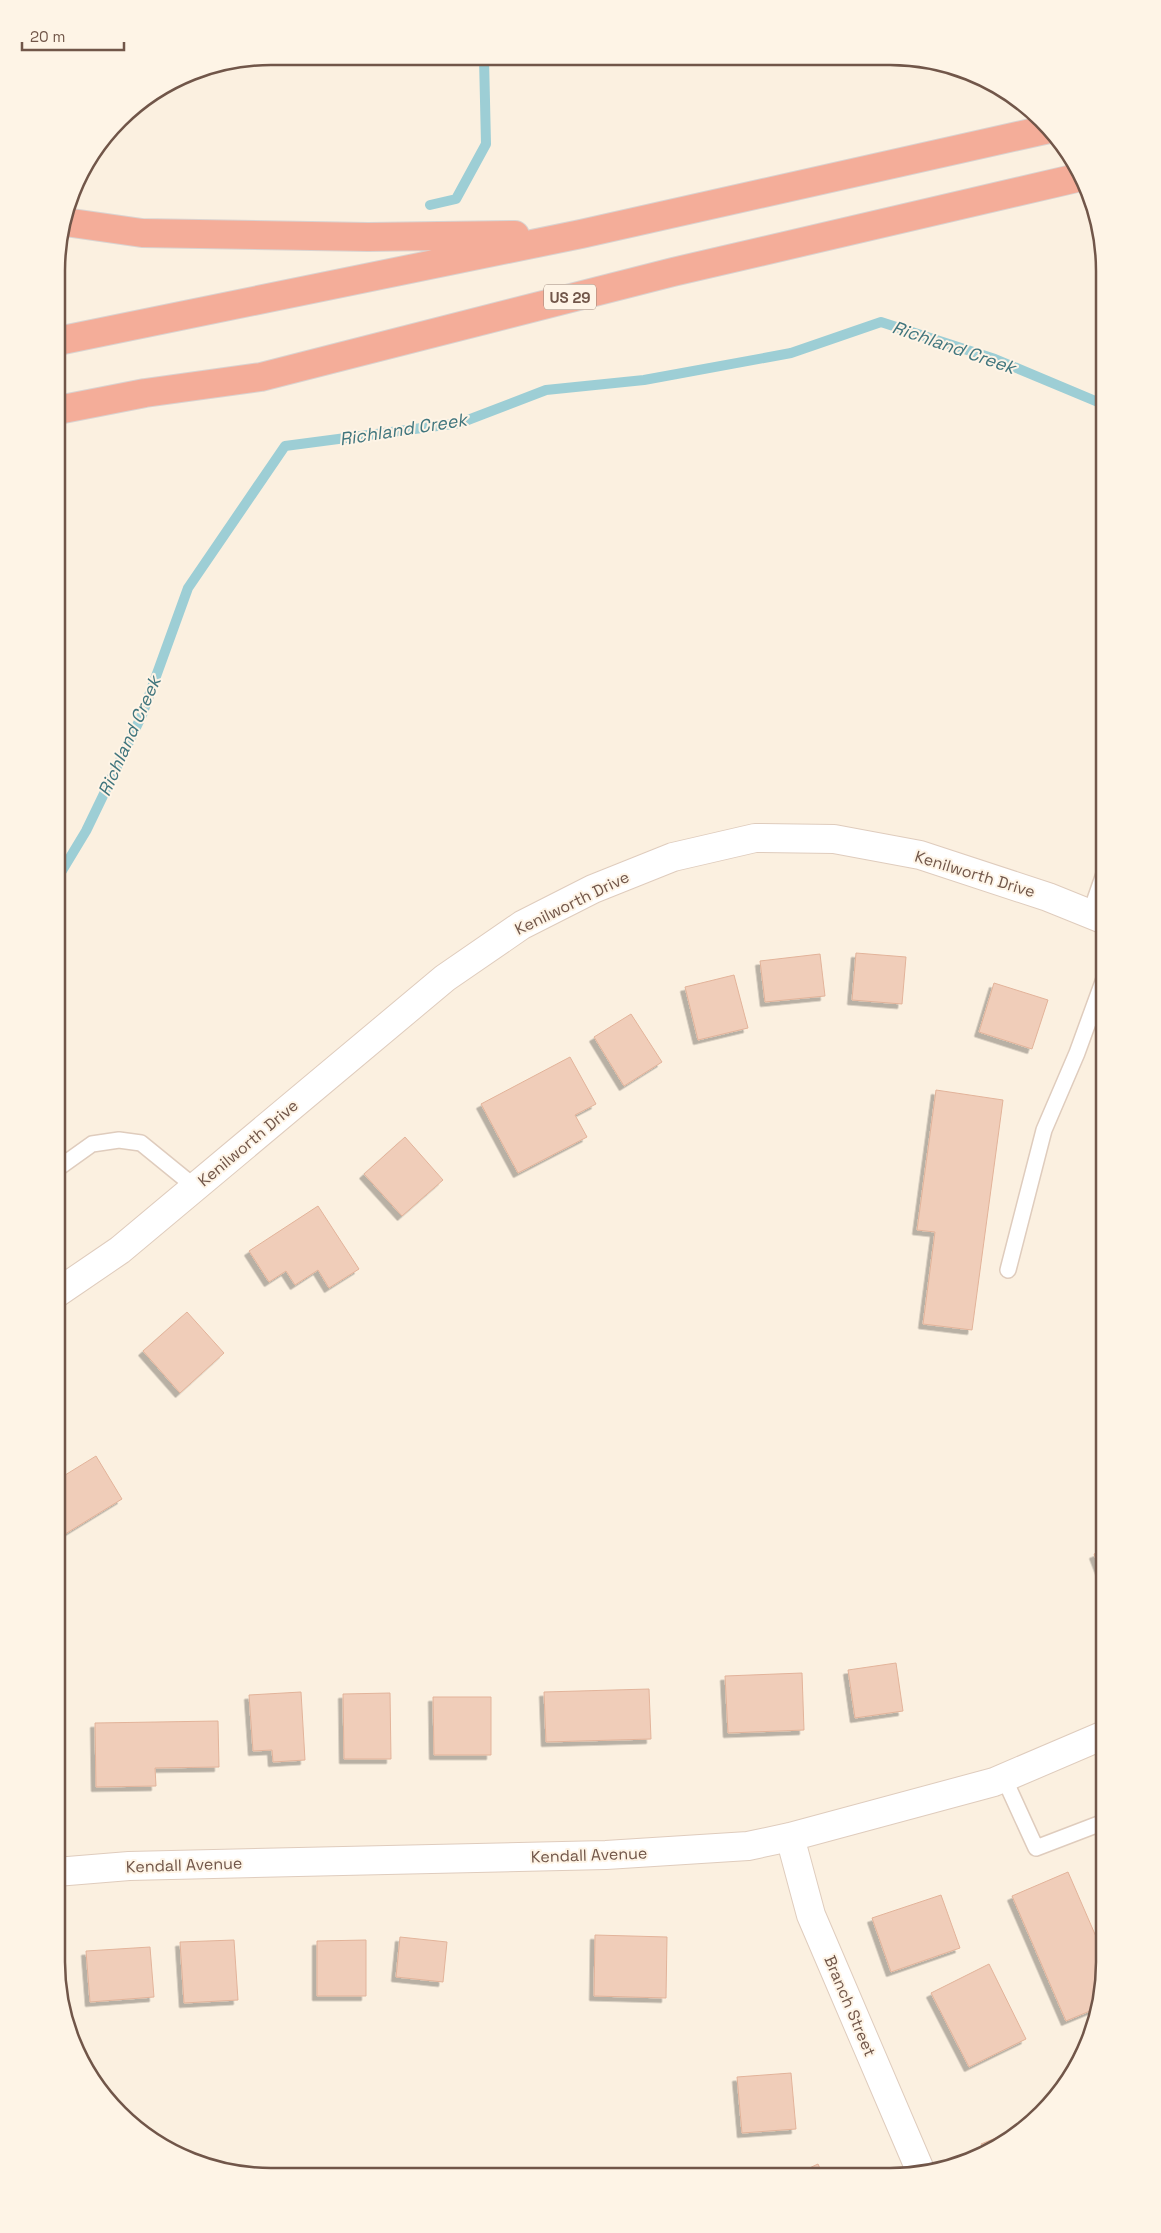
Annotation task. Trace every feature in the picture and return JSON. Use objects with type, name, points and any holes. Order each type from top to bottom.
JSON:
[{"type":"highway","points":[[65,340],[581,234],[1041,131]]},
{"type":"highway","name":"US 29","points":[[65,409],[145,393],[261,377],[664,274],[1074,179]]},
{"type":"highway","points":[[71,223],[142,234],[368,237],[581,234]]},
{"type":"street","name":"Kenilworth Drive","points":[[65,1288],[120,1250],[445,978],[522,925],[593,889],[673,857],[756,838],[834,839],[920,855],[1048,897],[1096,917]]},
{"type":"street","name":"Kendall Avenue","points":[[65,1871],[129,1866],[606,1855],[748,1846],[790,1837],[1004,1778],[1096,1738]]},
{"type":"street","name":"Branch Street","points":[[790,1837],[811,1915],[918,2166]]},
{"type":"lane","points":[[1008,1270],[1044,1130],[1078,1052],[1096,999]]},
{"type":"lane","points":[[65,1163],[92,1144],[119,1140],[141,1143],[195,1187]]},
{"type":"lane","points":[[1004,1778],[1036,1848],[1096,1825]]},
{"type":"building","points":[[856,953],[906,957],[902,1004],[852,1000]]},
{"type":"building","points":[[820,954],[825,996],[765,1002],[760,961]]},
{"type":"building","points":[[734,975],[748,1028],[698,1040],[685,987]]},
{"type":"building","points":[[994,983],[1048,1000],[1032,1049],[979,1032]]},
{"type":"building","points":[[631,1014],[662,1062],[624,1086],[594,1037]]},
{"type":"building","points":[[570,1057],[596,1104],[575,1115],[587,1137],[518,1173],[481,1104]]},
{"type":"building","points":[[936,1090],[1003,1100],[972,1330],[923,1324],[935,1232],[917,1230]]},
{"type":"building","points":[[405,1137],[443,1180],[402,1216],[364,1174]]},
{"type":"building","points":[[318,1206],[359,1269],[329,1288],[318,1270],[295,1285],[286,1271],[269,1282],[249,1251]]},
{"type":"building","points":[[187,1312],[224,1353],[180,1393],[143,1351]]},
{"type":"building","points":[[96,1456],[122,1499],[65,1534],[65,1475]]},
{"type":"building","points":[[896,1663],[903,1711],[855,1718],[848,1670]]},
{"type":"building","points":[[802,1673],[804,1730],[728,1733],[725,1676]]},
{"type":"building","points":[[649,1689],[651,1739],[546,1742],[544,1692]]},
{"type":"building","points":[[301,1692],[305,1760],[273,1762],[272,1750],[253,1751],[249,1695]]},
{"type":"building","points":[[390,1693],[391,1759],[344,1759],[343,1694]]},
{"type":"building","points":[[433,1697],[491,1697],[491,1755],[434,1755]]},
{"type":"building","points":[[218,1721],[219,1767],[155,1768],[156,1786],[96,1787],[95,1723]]},
{"type":"building","points":[[1068,1872],[1096,1937],[1096,1975],[1090,2011],[1066,2021],[1012,1896]]},
{"type":"building","points":[[941,1895],[960,1948],[891,1972],[872,1918]]},
{"type":"building","points":[[595,1935],[667,1937],[666,1998],[594,1996]]},
{"type":"building","points":[[400,1937],[447,1942],[443,1982],[396,1977]]},
{"type":"building","points":[[234,1940],[238,2000],[184,2003],[180,1942]]},
{"type":"building","points":[[366,1940],[366,1996],[317,1996],[317,1941]]},
{"type":"building","points":[[150,1947],[154,1997],[90,2002],[86,1951]]},
{"type":"building","points":[[989,1964],[1026,2039],[969,2067],[931,1993]]},
{"type":"building","points":[[791,2073],[796,2129],[742,2133],[737,2077]]},
{"type":"building","points":[[997,2137],[982,2146],[981,2144]]},
{"type":"building","points":[[818,2164],[820,2168],[809,2168]]},
{"type":"waterway","points":[[430,205],[456,199],[486,144],[484,65]]},
{"type":"waterway","name":"Richland Creek","points":[[65,866],[86,831],[142,715],[188,588],[285,446],[460,423],[546,390],[644,380],[791,353],[881,322],[995,359],[1096,401]]}]
